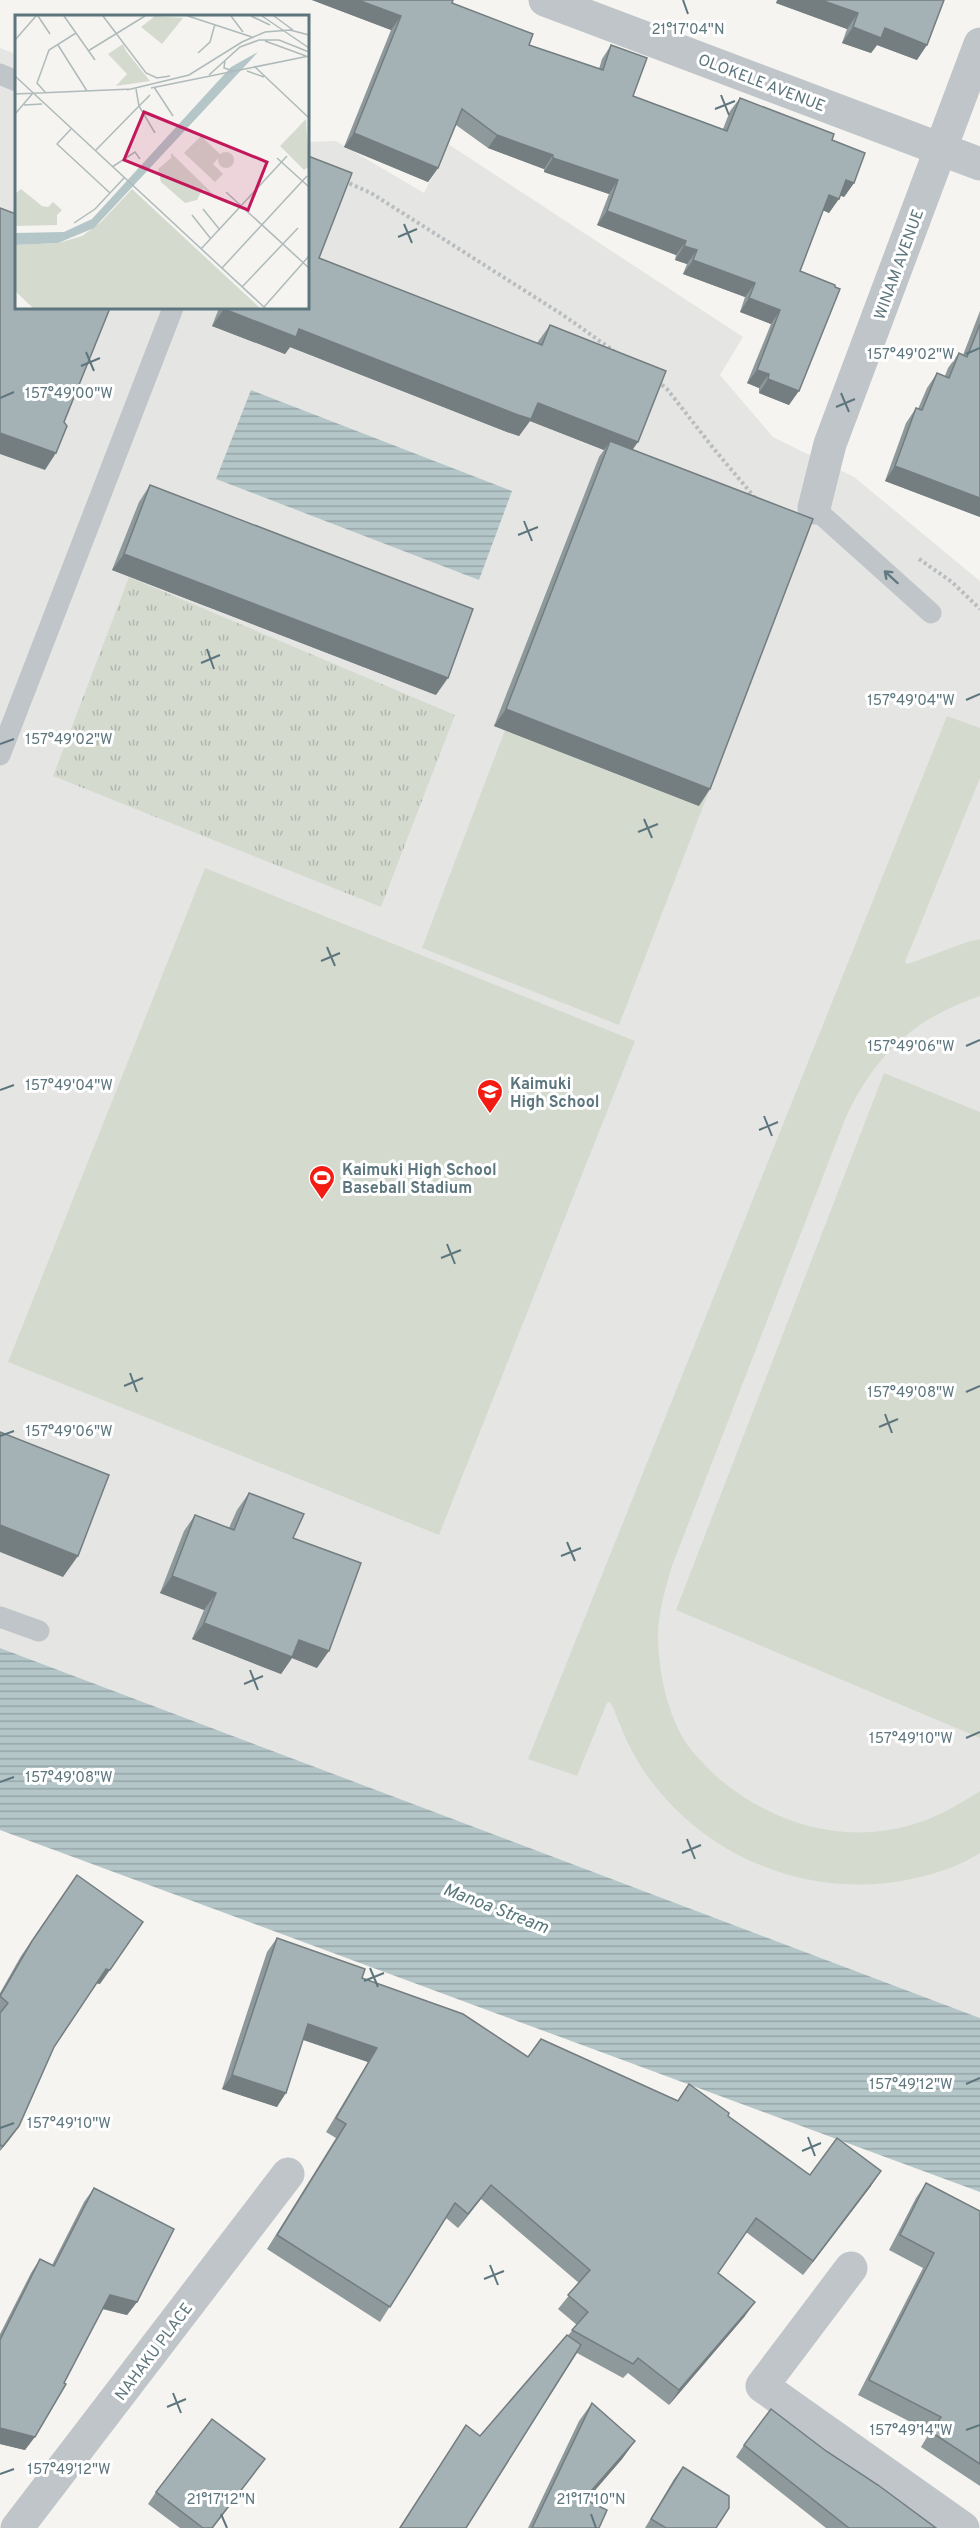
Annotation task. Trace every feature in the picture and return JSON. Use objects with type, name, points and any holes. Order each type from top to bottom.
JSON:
[{"type":"street","name":"OLOKELE AVENUE","points":[[545,0],[980,164]]},
{"type":"street","name":"WINAM AVENUE","points":[[814,507],[830,444],[980,44]]},
{"type":"street","name":"NAHAKU PLACE","points":[[17,2528],[288,2174]]},
{"type":"street","points":[[851,2268],[762,2386],[963,2528]]},
{"type":"lane","points":[[0,74],[15,81]]},
{"type":"lane","points":[[0,755],[173,309]]},
{"type":"lane","name":"WINAM AVENUE","points":[[814,507],[931,613]]},
{"type":"lane","points":[[0,1617],[39,1631]]},
{"type":"path","points":[[339,179],[370,192],[563,315],[620,355]]},
{"type":"path","points":[[648,375],[667,388],[758,501]]},
{"type":"shaded area","name":"Kaimuki High School","points":[[0,48],[15,54],[15,309],[309,309],[309,142],[336,141],[424,193],[448,144],[743,337],[720,375],[773,437],[854,477],[980,581],[980,2018],[0,1648]]},
{"type":"green space","points":[[129,577],[455,715],[381,907],[53,776]]},
{"type":"green space","points":[[513,709],[711,786],[619,1025],[422,948]]},
{"type":"green space","points":[[947,716],[980,728],[980,778],[905,962],[908,964],[980,939],[980,996],[935,1016],[899,1042],[870,1075],[846,1117],[672,1566],[662,1602],[658,1629],[660,1664],[665,1690],[672,1714],[683,1738],[716,1776],[759,1806],[807,1826],[833,1831],[885,1831],[929,1819],[980,1791],[980,1853],[950,1868],[916,1878],[880,1884],[844,1884],[808,1880],[773,1870],[739,1855],[708,1837],[680,1813],[655,1786],[640,1765],[610,1702],[607,1703],[577,1776],[528,1759]]},
{"type":"green space","name":"Kaimuki High School Baseball Stadium","points":[[205,868],[635,1041],[439,1535],[8,1362]]},
{"type":"green space","points":[[884,1073],[980,1112],[980,1738],[676,1610]]},
{"type":"water","points":[[251,390],[512,491],[479,580],[216,479]]},
{"type":"water","name":"Manoa Stream","points":[[0,1648],[980,2018],[980,2192],[0,1830]]},
{"type":"building","points":[[358,0],[453,0],[452,3],[533,34],[529,45],[603,70],[611,45],[647,58],[633,96],[727,131],[740,98],[834,134],[832,140],[865,153],[854,183],[846,180],[839,199],[829,195],[800,271],[840,289],[799,391],[768,379],[769,374],[757,370],[780,310],[749,298],[755,283],[693,260],[697,250],[684,246],[686,241],[607,211],[618,180],[553,158],[553,155],[497,135],[462,109],[438,168],[354,133],[401,16]]},
{"type":"building","points":[[821,0],[944,0],[927,45],[885,28],[881,38],[853,27],[858,13]]},
{"type":"building","points":[[309,156],[352,173],[319,258],[542,345],[550,325],[666,371],[638,442],[538,403],[531,419],[299,329],[296,337],[224,309],[309,309]]},
{"type":"building","points":[[0,208],[15,214],[15,309],[110,309],[64,422],[67,426],[56,453],[0,433]]},
{"type":"building","points":[[980,324],[980,498],[895,466],[916,408],[922,410],[937,373],[949,378],[959,353],[967,357]]},
{"type":"building","points":[[610,441],[813,519],[710,789],[506,709]]},
{"type":"building","points":[[150,485],[473,609],[448,678],[124,554]]},
{"type":"building","points":[[0,1432],[109,1475],[78,1556],[0,1525]]},
{"type":"building","points":[[249,1493],[304,1514],[293,1538],[361,1563],[329,1651],[299,1640],[292,1657],[204,1623],[216,1593],[172,1576],[195,1515],[234,1530]]},
{"type":"building","points":[[77,1875],[143,1922],[110,1970],[106,1969],[54,2047],[19,2126],[3,2146],[0,2145],[0,2013],[8,2003],[0,1996],[32,1941]]},
{"type":"building","points":[[277,1938],[365,1969],[362,1978],[463,2014],[528,2057],[541,2039],[678,2101],[689,2084],[729,2113],[728,2116],[810,2175],[837,2138],[881,2171],[813,2261],[756,2218],[718,2273],[755,2302],[679,2390],[638,2358],[633,2364],[572,2330],[588,2312],[568,2295],[590,2270],[491,2185],[468,2214],[455,2203],[390,2307],[277,2235],[346,2124],[336,2118],[377,2048],[308,2024],[286,2093],[232,2075]]},
{"type":"building","points":[[926,2183],[980,2211],[980,2464],[931,2432],[941,2417],[869,2380],[934,2253],[900,2235]]},
{"type":"building","points":[[94,2188],[174,2229],[137,2302],[110,2295],[64,2383],[66,2384],[35,2437],[0,2428],[0,2340],[40,2259],[54,2266]]},
{"type":"building","points":[[567,2335],[581,2345],[466,2528],[400,2528],[466,2425],[480,2436]]},
{"type":"building","points":[[592,2403],[635,2441],[584,2499],[607,2510],[599,2528],[532,2528]]},
{"type":"building","points":[[771,2409],[826,2451],[878,2485],[936,2528],[849,2528],[744,2445]]},
{"type":"building","points":[[212,2419],[265,2459],[212,2528],[203,2528],[156,2492]]},
{"type":"building","points":[[683,2467],[729,2496],[729,2508],[716,2528],[666,2528],[651,2519]]},
{"type":"place","name":"Kaimuki High School","points":[[490,1115]]},
{"type":"place","name":"Kaimuki High School Baseball Stadium","points":[[322,1201]]}]
